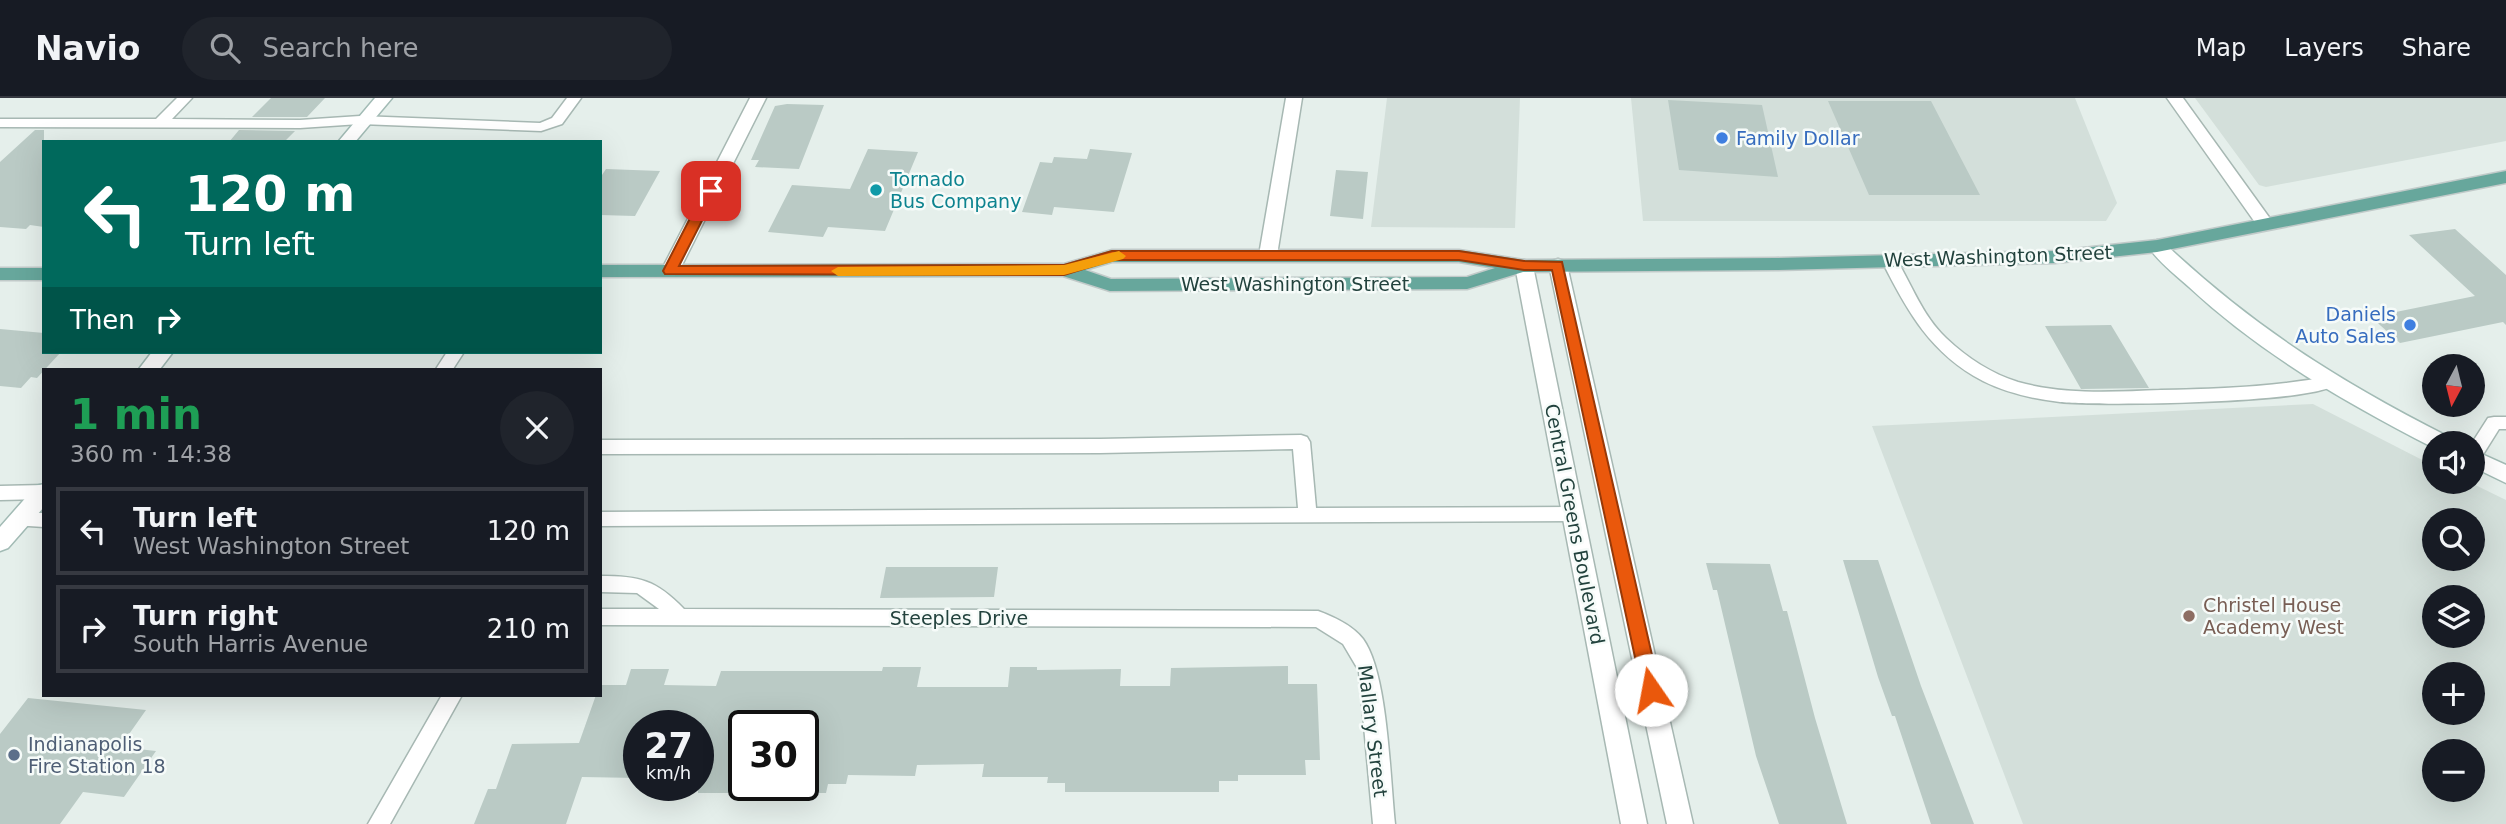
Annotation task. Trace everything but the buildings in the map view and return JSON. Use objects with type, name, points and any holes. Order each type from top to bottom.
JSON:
[{"type":"main road","name":"West Washington Street","points":[[602,271],[1064,270],[1112,256],[1459,256],[1524,266],[2055,257],[2157,246],[2506,177]]},
{"type":"main road","name":"West Washington Street","points":[[1064,270],[1110,285],[1467,283],[1524,266]]},
{"type":"main road","points":[[0,274],[42,274]]},
{"type":"street","points":[[348,140],[384,98]]},
{"type":"street","points":[[670,271],[758,98]]},
{"type":"street","points":[[1268,255],[1294,98]]},
{"type":"street","points":[[2175,98],[2264,224]]},
{"type":"street","points":[[2157,246],[2244,324],[2331,382],[2422,432]]},
{"type":"street","name":"Central Greens Boulevard","points":[[1558,265],[1680,824]]},
{"type":"street","name":"Central Greens Boulevard","points":[[1524,266],[1634,824]]},
{"type":"street","points":[[150,368],[161,354]]},
{"type":"street","points":[[2485,464],[2506,475]]},
{"type":"street","points":[[0,542],[42,494]]},
{"type":"lane","points":[[159,124],[185,98]]},
{"type":"lane","points":[[0,123],[300,124],[365,120],[541,127],[557,121],[574,98]]},
{"type":"lane","points":[[1890,261],[1917,313],[1939,342],[1977,370],[2021,389],[2054,395],[2120,398],[2276,393],[2331,382]]},
{"type":"lane","points":[[2485,438],[2494,423],[2506,424]]},
{"type":"lane","points":[[602,447],[1100,446],[1301,442],[1308,516]]},
{"type":"lane","points":[[0,493],[42,492]]},
{"type":"lane","points":[[602,519],[1573,514]]},
{"type":"lane","points":[[19,520],[42,520]]},
{"type":"lane","points":[[602,584],[634,583],[649,587],[679,617]]},
{"type":"lane","name":"Steeples Drive","points":[[602,617],[1318,619]]},
{"type":"lane","name":"Mallary Street","points":[[1318,619],[1342,631],[1361,649],[1369,671],[1384,824]]},
{"type":"lane","points":[[379,824],[452,697]]},
{"type":"shaded area","points":[[1387,98],[1520,98],[1515,228],[1371,227]]},
{"type":"shaded area","points":[[1631,98],[2075,98],[2117,203],[2106,221],[1643,221]]},
{"type":"shaded area","points":[[2195,98],[2506,98],[2506,141],[2266,187],[2259,185]]},
{"type":"shaded area","name":"Christel House Academy West","points":[[2313,404],[2422,460],[2422,494],[2485,494],[2485,490],[2506,500],[2506,824],[2023,824],[1872,426]]},
{"type":"slow traffic","points":[[838,271],[1064,270],[1119,256]]},
{"type":"place","name":"Family Dollar","points":[[1722,138]]},
{"type":"place","name":"Tornado Bus Company","points":[[876,190]]},
{"type":"place","name":"Daniels Auto Sales","points":[[2410,325]]},
{"type":"place","name":"Christel House Academy West","points":[[2189,616]]},
{"type":"place","name":"Indianapolis Fire Station 18","points":[[14,755]]},
{"type":"route","points":[[711,191],[670,271],[1064,270],[1112,256],[1410,255],[1459,256],[1524,266],[1558,265],[1651,690]]}]
